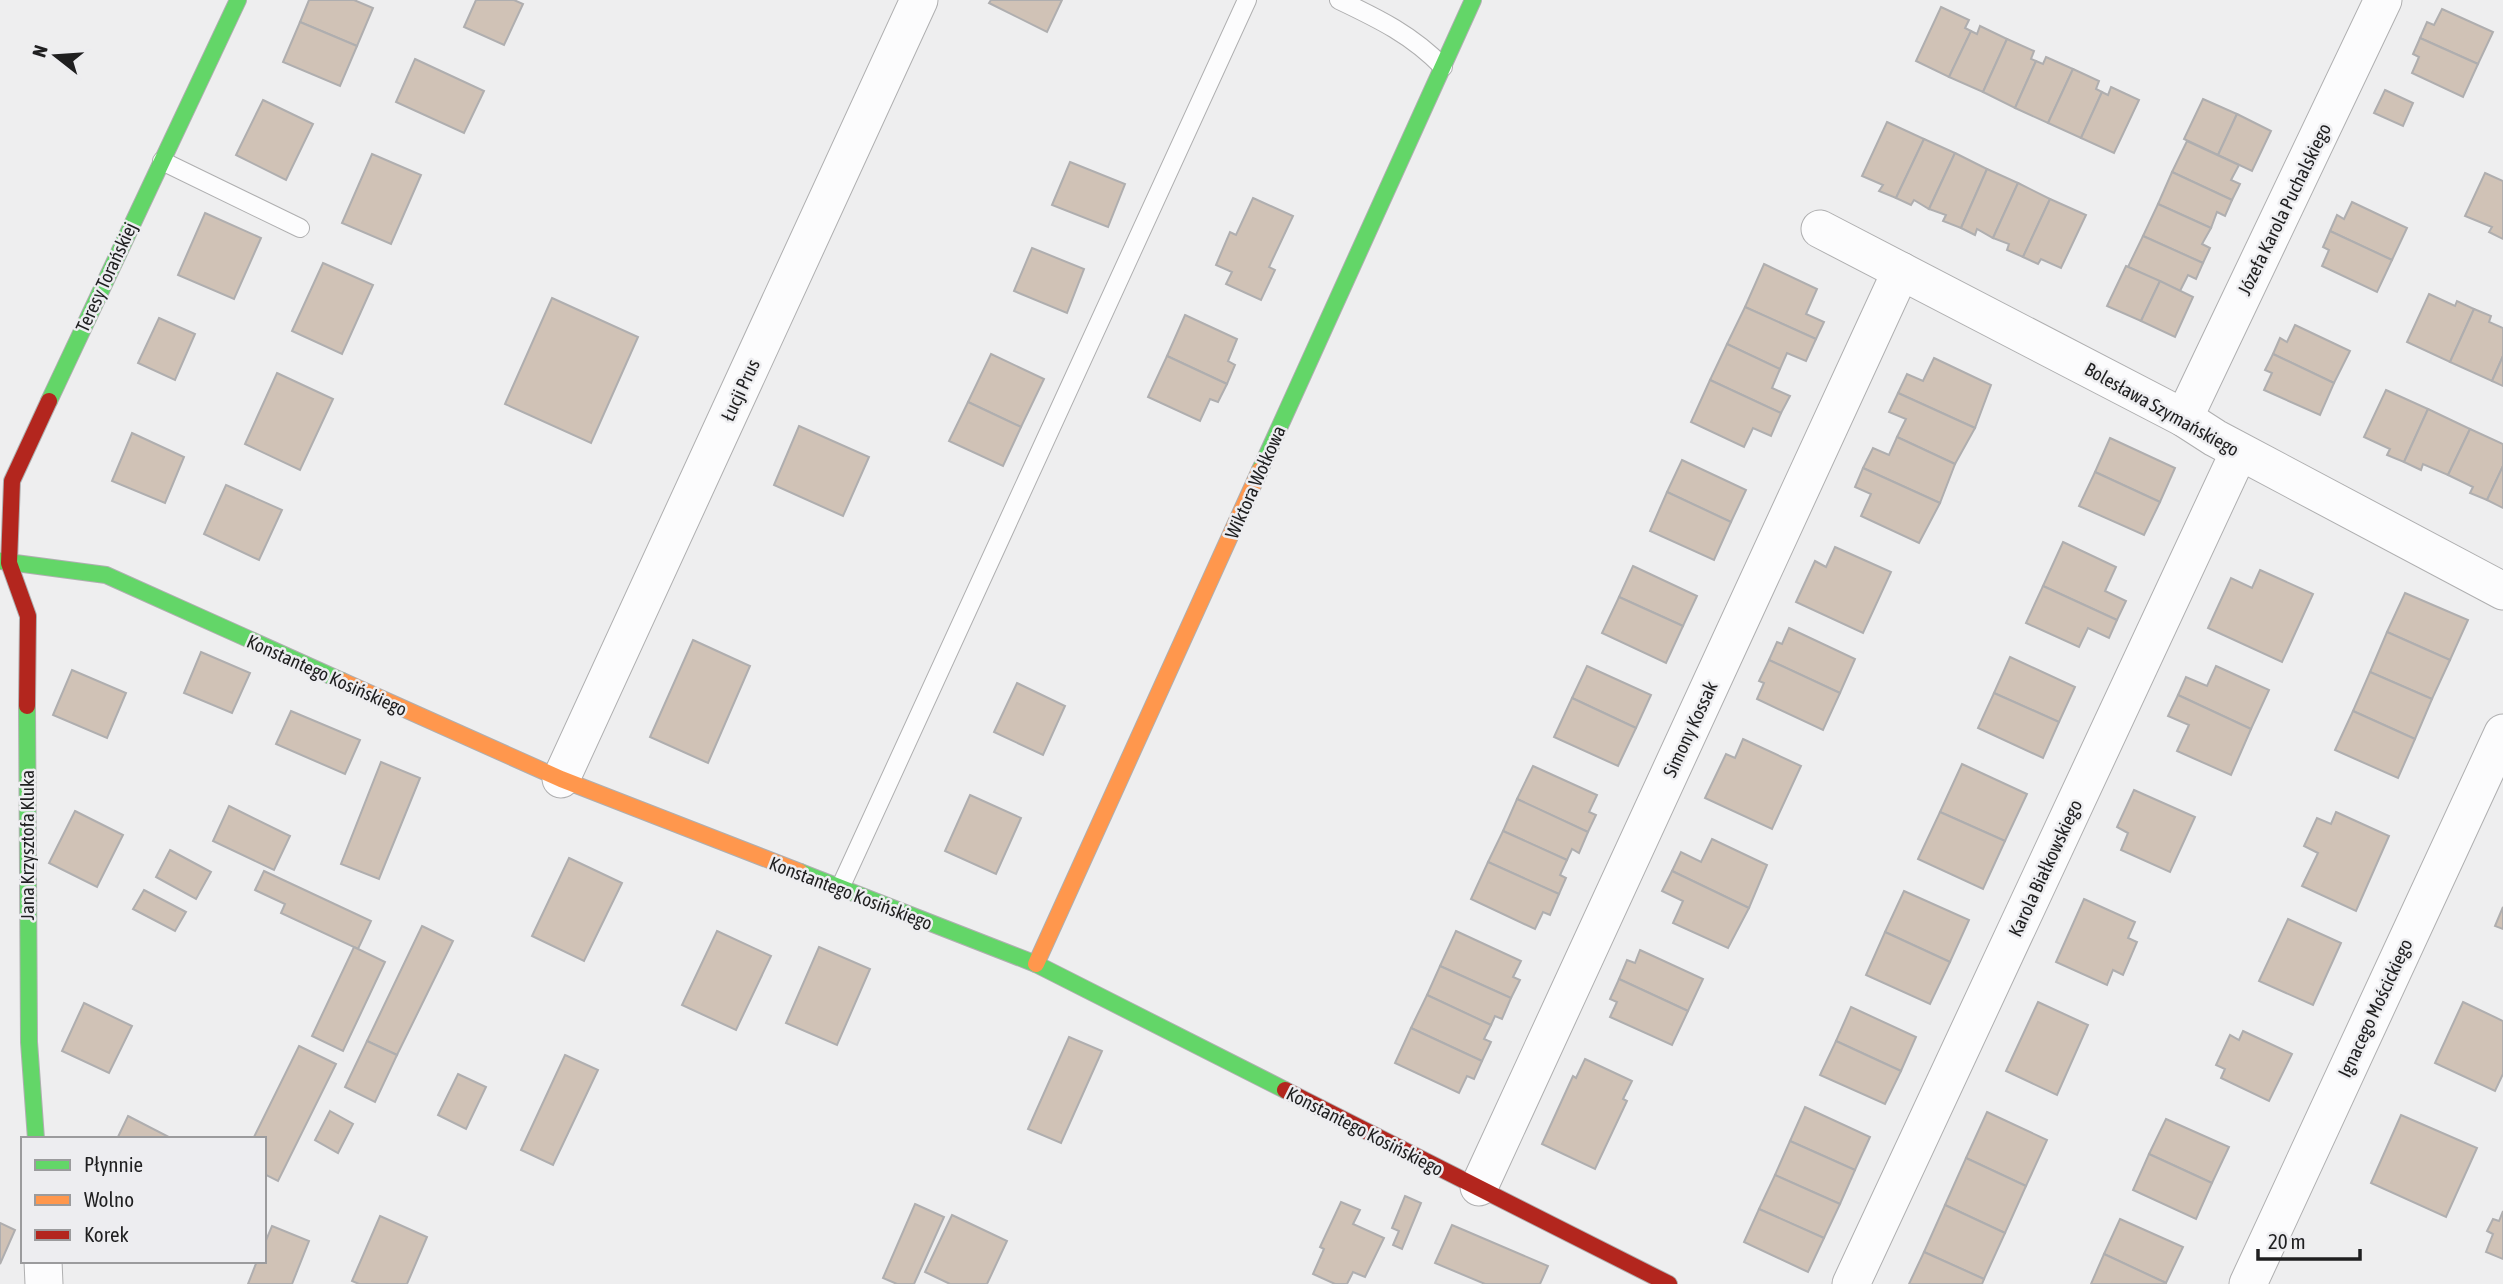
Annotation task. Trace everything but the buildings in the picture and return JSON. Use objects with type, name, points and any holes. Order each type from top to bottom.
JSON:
[{"type":"street","name":"Teresy Torańskiej","points":[[4,562],[12,481],[237,0]]},
{"type":"street","name":"Łucji Prus","points":[[561,779],[919,0]]},
{"type":"street","name":"Wiktora Wołkowa","points":[[1036,964],[1473,0]]},
{"type":"street","name":"Józefa Karola Puchalskiego","points":[[2184,418],[2383,0]]},
{"type":"street","name":"Bolesława Szymańskiego","points":[[1820,229],[2184,418],[2239,452],[2503,591]]},
{"type":"street","name":"Simony Kossak","points":[[1479,1187],[1901,271]]},
{"type":"street","name":"Karola Białkowskiego","points":[[1851,1284],[2239,452]]},
{"type":"street","name":"Konstantego Kosińskiego","points":[[4,562],[106,575],[561,779],[1036,964],[1669,1284]]},
{"type":"street","name":"Jana Krzysztofa Kluka","points":[[4,562],[29,616],[29,1041],[36,1137]]},
{"type":"street","name":"Ignacego Mościckiego","points":[[2248,1284],[2503,733]]},
{"type":"street","points":[[43,1263],[44,1284]]},
{"type":"lane","points":[[840,888],[1247,0]]},
{"type":"lane","points":[[1339,0],[1398,27],[1421,44],[1443,67]]},
{"type":"lane","points":[[162,162],[300,228]]},
{"type":"traffic: fast","points":[[49,401],[238,0]]},
{"type":"traffic: fast","points":[[1260,470],[1473,0]]},
{"type":"traffic: fast","points":[[0,561],[106,575],[342,681]]},
{"type":"traffic: fast","points":[[27,706],[29,1042],[36,1137]]},
{"type":"traffic: fast","points":[[800,872],[1036,964],[1285,1090]]},
{"type":"traffic: slow","points":[[1036,964],[1260,470]]},
{"type":"traffic: slow","points":[[342,681],[561,779],[800,872]]},
{"type":"traffic: jam","points":[[27,706],[28,616],[9,563],[12,481],[49,401]]},
{"type":"traffic: jam","points":[[1285,1090],[1669,1284]]}]
